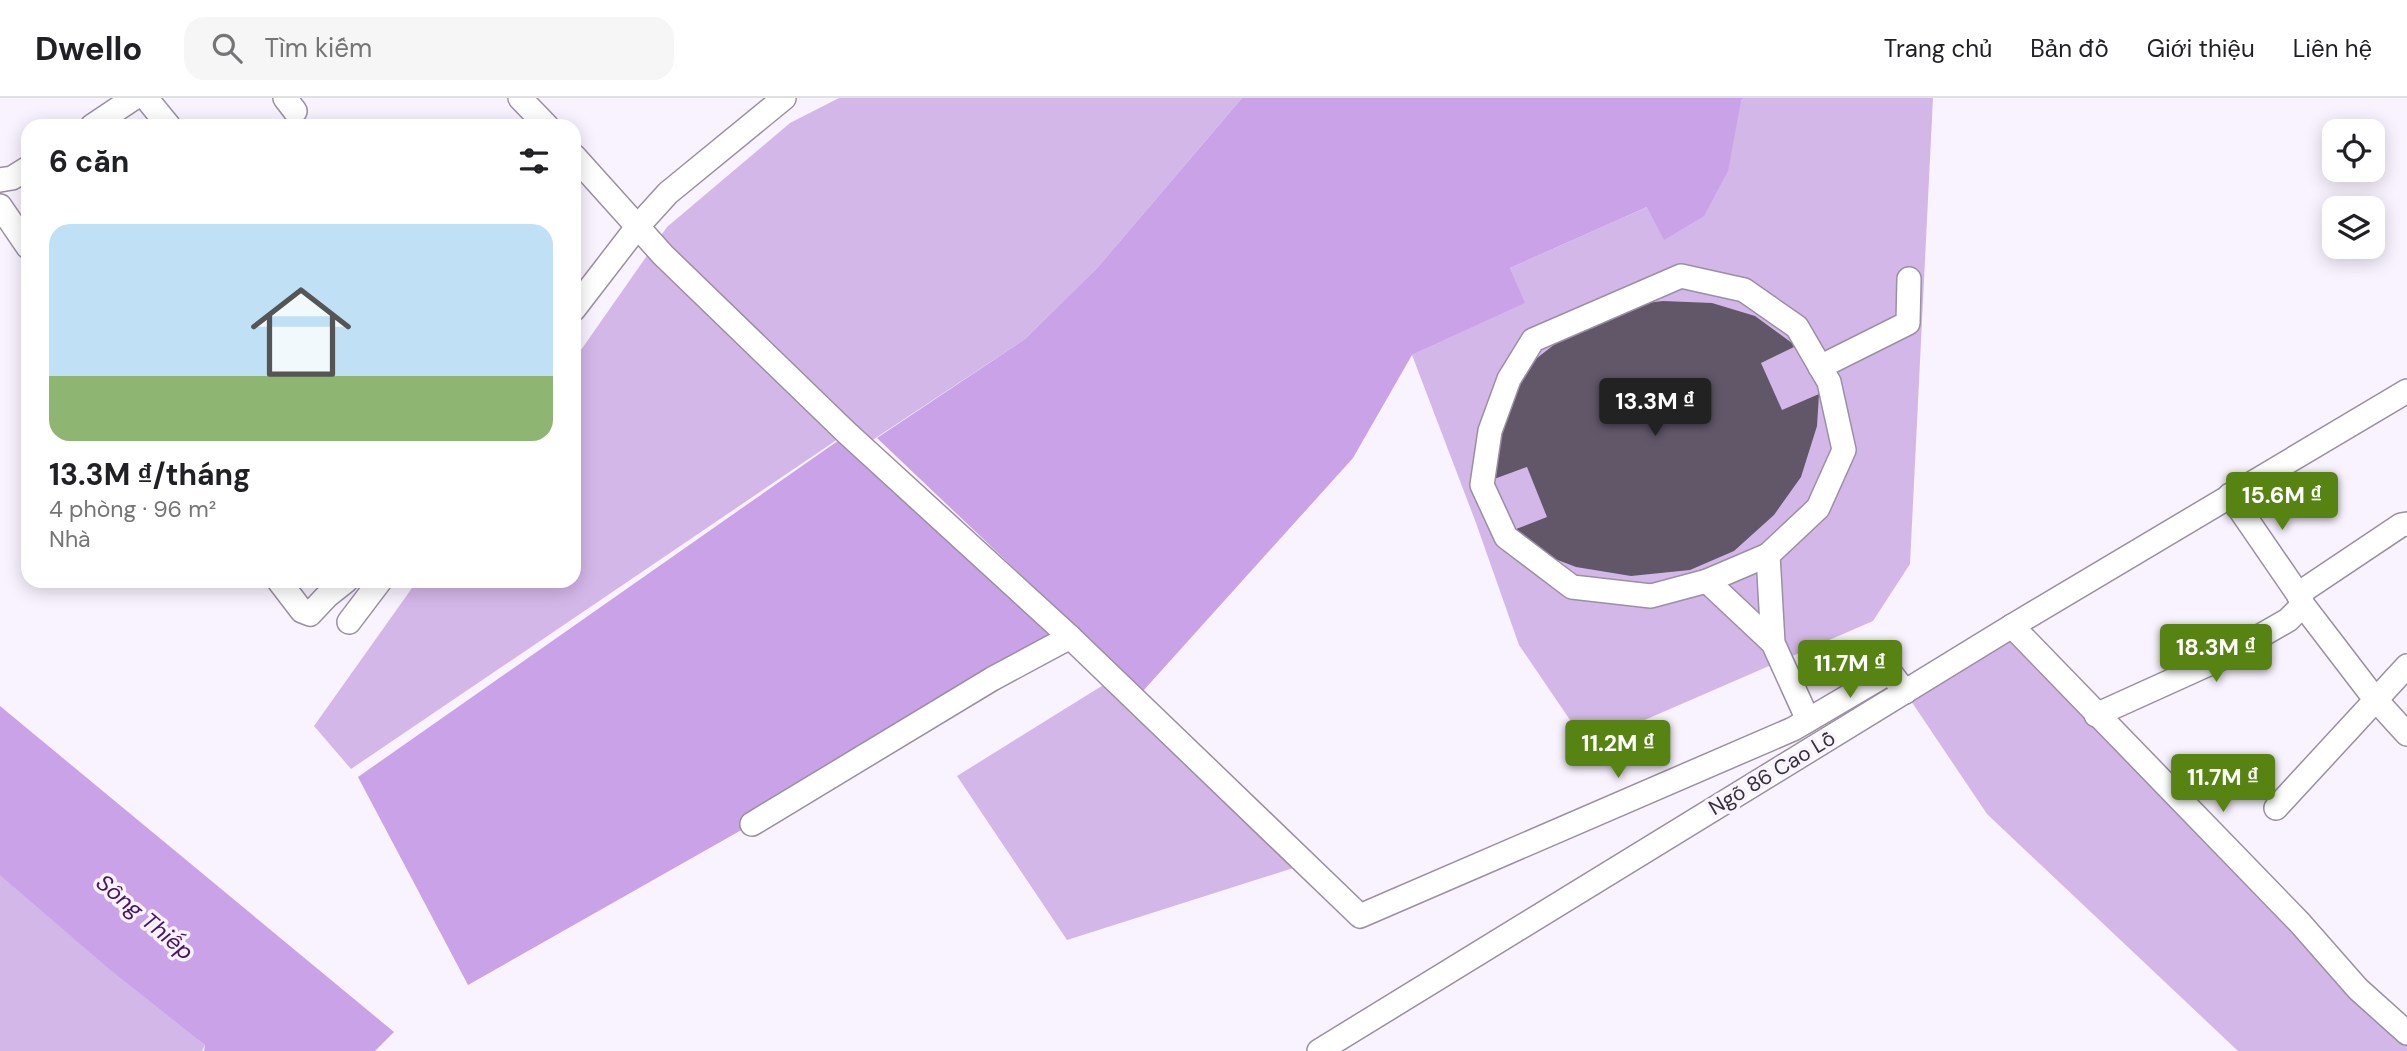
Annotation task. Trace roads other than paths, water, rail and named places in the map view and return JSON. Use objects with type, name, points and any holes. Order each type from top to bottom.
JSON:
[{"type":"street","points":[[102,119],[134,98]]},
{"type":"street","points":[[146,98],[163,119]]},
{"type":"street","points":[[581,300],[638,226],[668,193],[785,98]]},
{"type":"street","points":[[525,100],[541,119]]},
{"type":"street","points":[[581,164],[663,255],[847,433],[1070,637],[1360,916],[1780,734],[1890,672],[1905,692]]},
{"type":"street","points":[[0,180],[12,178],[21,172]]},
{"type":"street","points":[[0,206],[21,237]]},
{"type":"street","points":[[1681,276],[1744,290],[1797,327],[1829,382],[1843,450],[1818,508],[1768,555],[1707,581],[1651,596],[1572,587],[1506,537],[1482,485],[1490,431],[1509,379],[1532,340],[1681,276]]},
{"type":"street","points":[[1820,367],[1908,323],[1909,279]]},
{"type":"street","name":"Ngõ 86 Cao Lỗ","points":[[1319,1051],[2012,626],[2407,391]]},
{"type":"street","points":[[2230,495],[2301,600],[2375,699],[2407,734]]},
{"type":"street","points":[[2096,715],[2222,658],[2288,620],[2301,600],[2401,525],[2407,524]]},
{"type":"street","points":[[1768,555],[1773,643],[1808,720]]},
{"type":"street","points":[[1707,581],[1773,643]]},
{"type":"street","points":[[284,588],[302,611],[310,614],[338,588]]},
{"type":"street","points":[[349,622],[375,588]]},
{"type":"street","points":[[2012,626],[2300,923],[2358,989],[2407,1033]]},
{"type":"street","points":[[752,824],[992,679],[1070,637]]},
{"type":"street","points":[[2276,808],[2407,666]]},
{"type":"water","points":[[1242,98],[1744,98],[1741,101],[1728,171],[1704,216],[1664,240],[1647,207],[1510,268],[1525,303],[1412,355],[1353,458],[1143,691],[877,438],[1025,339],[1098,267]]},
{"type":"water","points":[[842,438],[1049,635],[752,824],[468,985],[358,777]]},
{"type":"water","name":"Sông Thiếp","points":[[0,706],[394,1032],[375,1051],[204,1051],[205,1045],[108,968],[0,875]]}]
